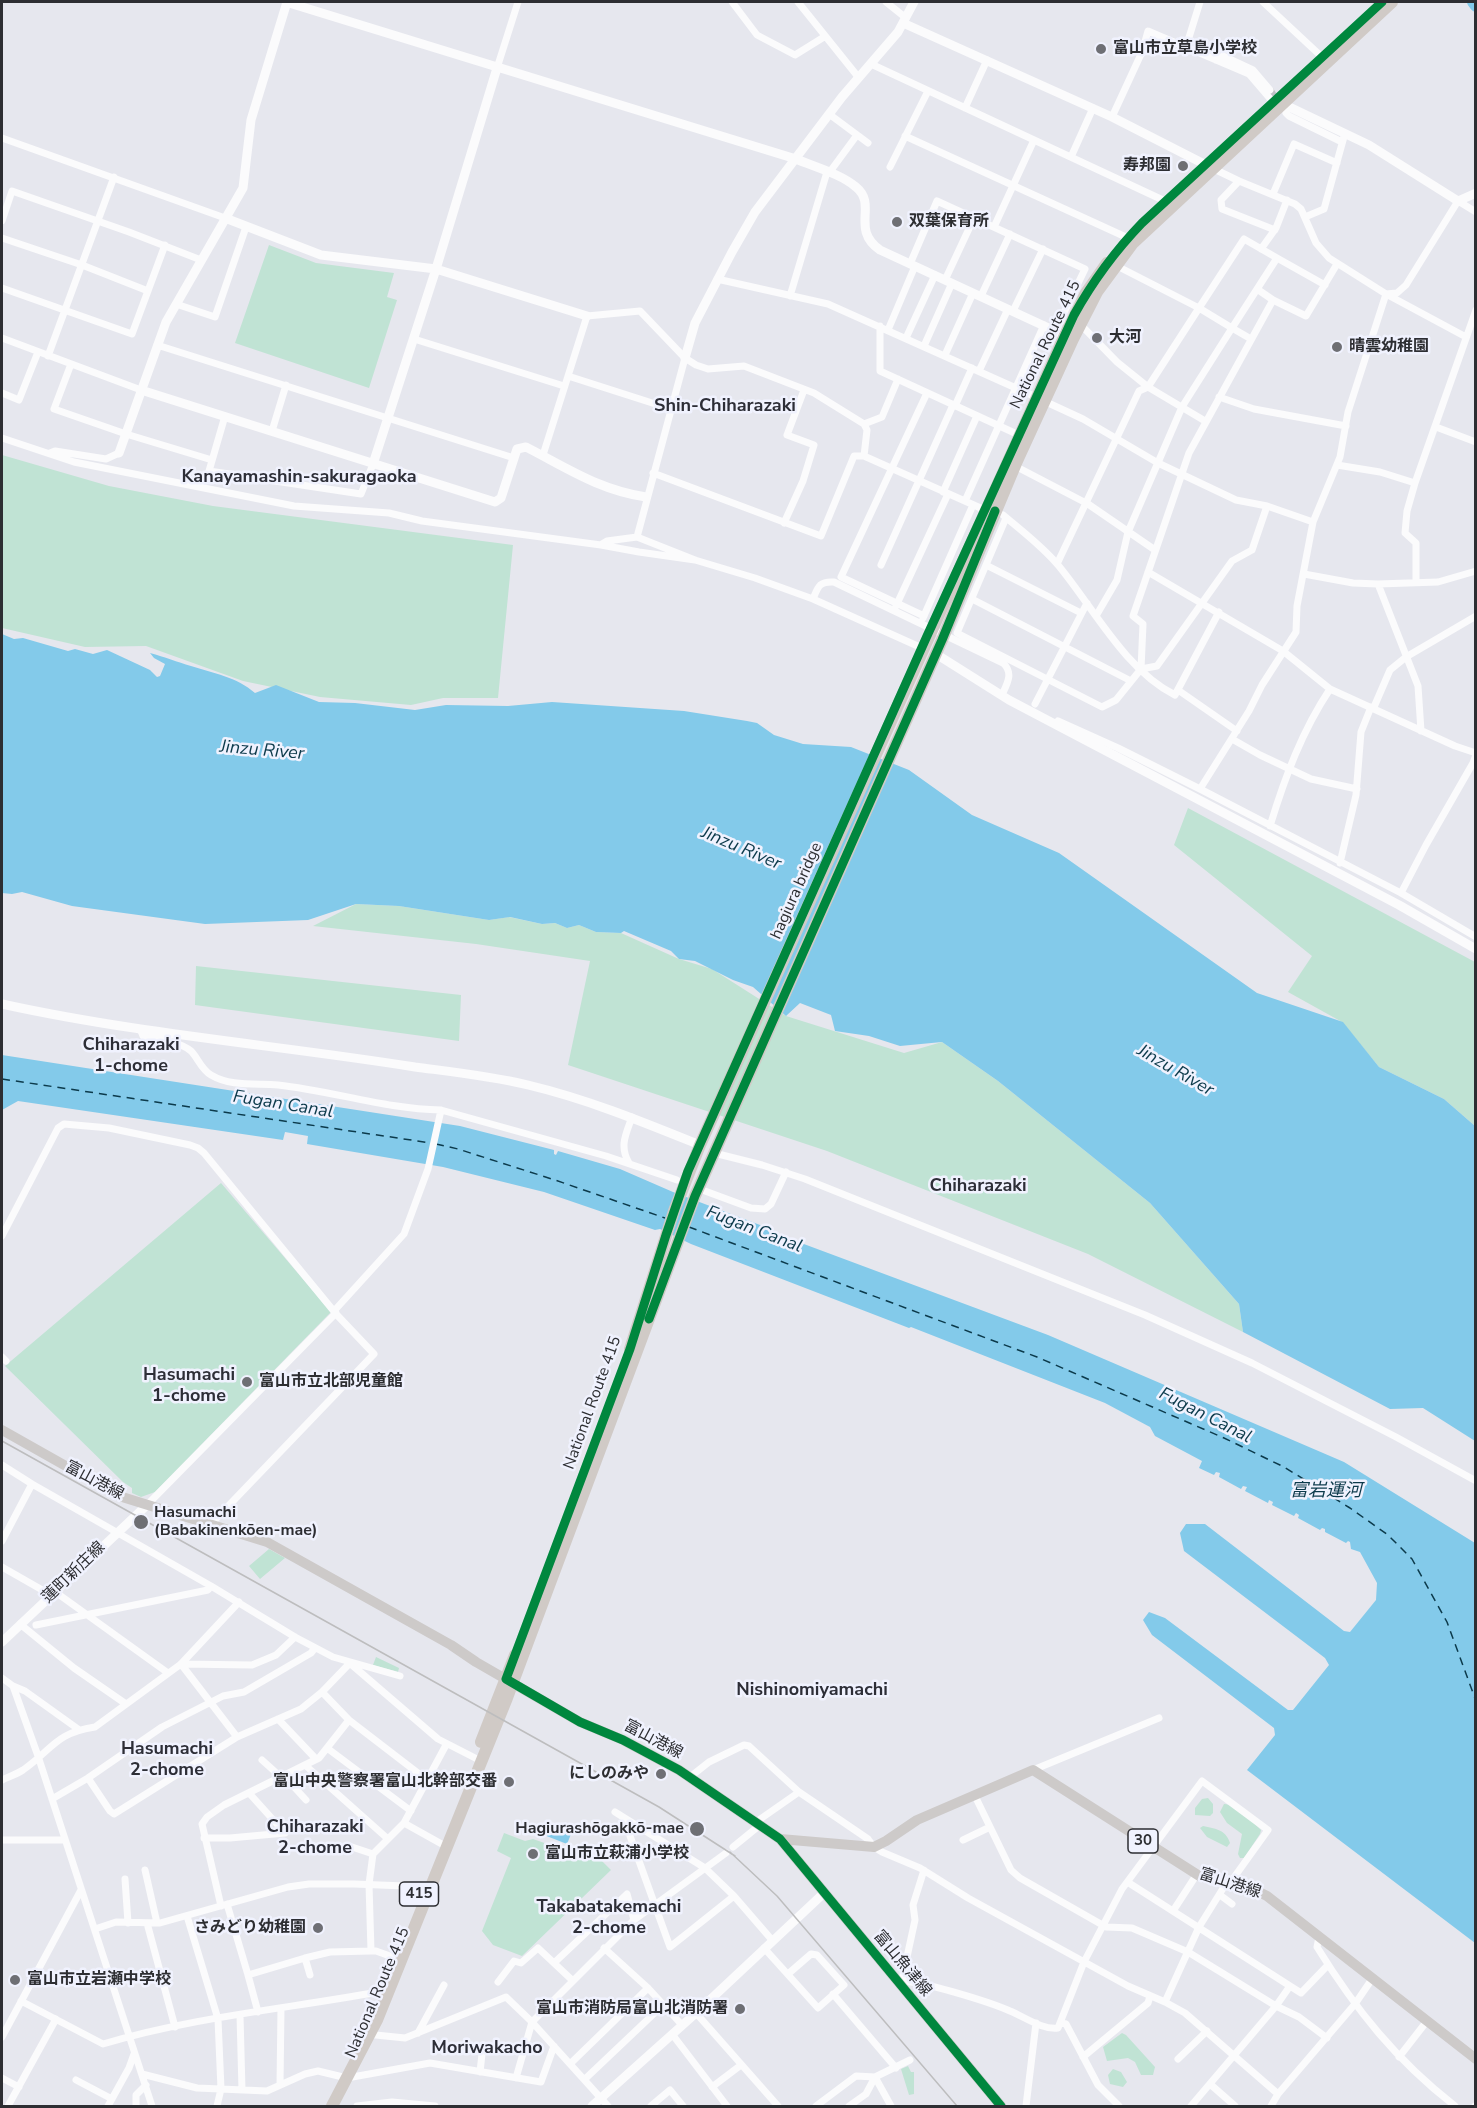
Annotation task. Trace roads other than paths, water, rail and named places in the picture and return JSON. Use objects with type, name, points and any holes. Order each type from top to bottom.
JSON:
[{"type":"highway","name":"National Route 415","points":[[1278,102],[1322,57],[1382,2]]},
{"type":"highway","name":"National Route 415","points":[[1064,335],[1080,324],[1096,292],[1115,265],[1209,166],[1392,2]]},
{"type":"highway","name":"National Route 415","points":[[920,653],[988,515],[1015,466],[1064,335],[1097,276],[1128,238],[1165,201],[1209,166]]},
{"type":"highway","name":"National Route 415","points":[[933,660],[951,638],[988,515],[1018,435],[1040,399]]},
{"type":"highway","name":"hagiura bridge","points":[[701,1141],[920,653]]},
{"type":"highway","name":"hagiura bridge","points":[[716,1147],[933,660]]},
{"type":"highway","name":"National Route 415","points":[[328,2106],[367,2034],[509,1681],[678,1240],[701,1141]]},
{"type":"highway","name":"National Route 415","points":[[509,1681],[630,1349],[666,1235],[690,1189],[716,1147]]},
{"type":"main road","name":"富山港線","points":[[2,1430],[108,1491],[267,1542],[451,1645],[580,1722],[623,1740],[690,1777],[780,1839]]},
{"type":"main road","name":"富山港線","points":[[1033,1770],[1152,1848],[1197,1874],[1251,1888],[1267,1896],[1476,2058]]},
{"type":"main road","points":[[780,1839],[874,1847],[916,1820],[1033,1770]]},
{"type":"main road","name":"富山魚津線","points":[[780,1839],[1001,2106]]},
{"type":"street","points":[[47,453],[55,451],[106,459],[118,453],[166,322],[243,188],[251,120],[286,2],[796,159],[858,188],[866,202],[865,232],[870,243],[880,250],[912,265],[935,275],[977,295],[1044,325],[1064,335],[1085,269],[937,201],[912,265],[888,330]]},
{"type":"street","points":[[225,416],[209,471],[361,494],[414,339],[518,2]]},
{"type":"street","points":[[732,2],[757,35],[795,55],[824,37]]},
{"type":"street","points":[[798,2],[859,78]]},
{"type":"street","points":[[886,2],[905,20],[1112,117],[1239,181],[1287,200],[1301,209],[1316,243],[1329,258],[1386,294],[1466,337]]},
{"type":"street","points":[[637,537],[695,323],[717,279],[755,212],[829,114],[905,20],[914,2]]},
{"type":"street","points":[[1186,48],[1200,2]]},
{"type":"street","points":[[1263,2],[1322,57]]},
{"type":"street","points":[[1112,117],[1142,52],[1148,31],[1249,75],[1278,102],[1388,157],[1476,212]]},
{"type":"street","points":[[1216,60],[1223,56],[1253,70],[1278,102]]},
{"type":"street","points":[[965,108],[987,60]]},
{"type":"street","points":[[871,64],[1165,201]]},
{"type":"street","points":[[890,167],[928,91]]},
{"type":"street","points":[[1071,157],[1093,108]]},
{"type":"street","points":[[829,114],[868,143]]},
{"type":"street","points":[[790,296],[828,173],[857,135]]},
{"type":"street","points":[[905,136],[1128,238]]},
{"type":"street","points":[[1305,217],[1324,209],[1344,137]]},
{"type":"street","points":[[2,138],[114,177],[321,255],[436,269],[587,316],[640,311],[685,358],[708,369],[744,366],[814,393],[864,424],[867,430],[864,456]]},
{"type":"street","points":[[994,227],[1034,140]]},
{"type":"street","points":[[1273,194],[1294,144],[1336,163]]},
{"type":"street","points":[[48,356],[114,177]]},
{"type":"street","points":[[1239,181],[1221,200],[1222,209],[1275,230]]},
{"type":"street","points":[[2,221],[12,191],[201,260]]},
{"type":"street","points":[[1386,294],[1397,293],[1406,285],[1458,201],[1476,193]]},
{"type":"street","points":[[1261,249],[1275,230],[1287,200]]},
{"type":"street","points":[[924,346],[974,218]]},
{"type":"street","points":[[176,304],[215,317],[246,227]]},
{"type":"street","points":[[945,356],[1010,234]]},
{"type":"street","points":[[2,238],[82,265],[148,291]]},
{"type":"street","points":[[1057,564],[1088,504],[1139,391],[1148,387],[1244,239],[1324,285]]},
{"type":"street","points":[[2,288],[132,334],[165,245]]},
{"type":"street","points":[[881,565],[954,405],[1043,249]]},
{"type":"street","points":[[1096,615],[1117,580],[1128,532],[1182,406],[1277,258]]},
{"type":"street","points":[[1257,289],[1273,300],[1306,316],[1337,264]]},
{"type":"street","points":[[1115,265],[1199,308],[1251,339]]},
{"type":"street","points":[[906,338],[935,275]]},
{"type":"street","points":[[717,279],[828,304],[1083,419],[1158,463],[1236,500],[1267,506],[1313,522]]},
{"type":"street","points":[[1200,789],[1296,632],[1297,606],[1313,522],[1337,465],[1348,412],[1386,294]]},
{"type":"street","points":[[951,638],[1048,679],[1102,707],[1116,700],[1141,669],[1143,624],[1133,616],[1189,453],[1273,300]]},
{"type":"street","points":[[1416,582],[1416,543],[1405,533],[1407,511],[1476,310]]},
{"type":"street","points":[[543,455],[587,316]]},
{"type":"street","points":[[1080,324],[1117,362],[1148,387],[1205,421]]},
{"type":"street","points":[[965,501],[1044,325]]},
{"type":"street","points":[[880,326],[880,371],[1018,435]]},
{"type":"street","points":[[2,338],[141,390],[495,502],[501,498],[517,449],[526,447],[591,482],[622,493],[646,497]]},
{"type":"street","points":[[414,339],[564,386]]},
{"type":"street","points":[[157,345],[514,458]]},
{"type":"street","points":[[2,393],[19,399],[38,352]]},
{"type":"street","points":[[71,364],[54,409],[212,460]]},
{"type":"street","points":[[568,376],[671,409]]},
{"type":"street","points":[[864,424],[882,417],[898,379]]},
{"type":"street","points":[[272,431],[286,385]]},
{"type":"street","points":[[784,522],[803,481],[814,445],[787,435],[804,390]]},
{"type":"street","points":[[927,393],[841,577],[920,623],[1003,663],[1010,674],[1002,695]]},
{"type":"street","points":[[1219,397],[1254,409],[1346,426]]},
{"type":"street","points":[[896,607],[977,416]]},
{"type":"street","points":[[1436,428],[1476,442]]},
{"type":"street","points":[[2,438],[74,462],[294,506],[389,513],[422,521],[601,544],[695,560]]},
{"type":"street","points":[[653,473],[821,536],[854,456],[864,456],[965,501],[1035,541],[1057,564],[1114,641],[1157,686],[1175,695],[1219,612]]},
{"type":"street","points":[[1337,465],[1380,472],[1415,483]]},
{"type":"street","points":[[1015,466],[1088,504],[1155,550]]},
{"type":"street","points":[[1141,669],[1157,666],[1232,561],[1252,550],[1267,506]]},
{"type":"street","points":[[951,638],[972,599],[986,565],[988,515]]},
{"type":"street","points":[[920,623],[988,515]]},
{"type":"street","points":[[601,544],[637,537],[695,560],[813,599],[920,653]]},
{"type":"street","points":[[986,565],[1081,614]]},
{"type":"street","points":[[1304,574],[1353,583],[1378,584],[1438,582],[1476,571]]},
{"type":"street","points":[[1148,572],[1283,651],[1330,689],[1476,754],[1401,893]]},
{"type":"street","points":[[813,599],[819,586],[825,581],[834,582],[896,607],[924,615]]},
{"type":"street","points":[[1378,584],[1418,686],[1421,731]]},
{"type":"street","points":[[972,599],[1131,681]]},
{"type":"street","points":[[1035,704],[1087,603]]},
{"type":"street","points":[[1340,862],[1357,789],[1361,732],[1390,670],[1406,657],[1476,615]]},
{"type":"street","points":[[933,660],[1388,900],[1476,949]]},
{"type":"street","points":[[1270,826],[1288,768],[1314,713],[1330,689]]},
{"type":"street","points":[[1178,690],[1237,731]]},
{"type":"street","points":[[1044,719],[1052,718],[1200,789],[1401,893],[1476,937]]},
{"type":"street","points":[[1232,739],[1311,779],[1357,789]]},
{"type":"street","points":[[2,1004],[87,1022],[308,1050],[525,1084],[701,1141]]},
{"type":"street","points":[[141,1030],[143,1036],[185,1047],[211,1075],[223,1079],[249,1085],[279,1085],[371,1102],[441,1110],[629,1163],[690,1189],[751,1208],[765,1209],[771,1204],[786,1172]]},
{"type":"street","points":[[147,1505],[335,1312],[404,1234],[428,1169],[441,1110]]},
{"type":"street","points":[[629,1163],[624,1155],[623,1141],[632,1117]]},
{"type":"street","points":[[2,1236],[58,1128],[64,1124],[109,1128],[162,1138],[198,1148],[335,1312],[374,1354],[211,1524]]},
{"type":"street","points":[[716,1147],[786,1172],[1134,1310],[1242,1358],[1476,1481]]},
{"type":"street","points":[[2,1465],[333,1658],[400,1676]]},
{"type":"street","points":[[2,1541],[32,1484]]},
{"type":"street","name":"蓮町新庄線","points":[[2,1642],[147,1505]]},
{"type":"street","points":[[2,1567],[52,1593],[168,1673]]},
{"type":"street","points":[[36,1625],[208,1590],[212,1586]]},
{"type":"street","points":[[2,1780],[23,1770],[64,1735],[78,1729],[96,1727],[181,1664],[239,1602]]},
{"type":"street","points":[[20,1624],[74,1668],[126,1704]]},
{"type":"street","points":[[181,1664],[252,1665],[276,1655],[295,1637]]},
{"type":"street","points":[[52,1799],[162,1727],[223,1696],[244,1692],[275,1675],[315,1648]]},
{"type":"street","points":[[87,1778],[114,1814],[237,1737],[301,1709],[322,1692],[350,1663]]},
{"type":"street","points":[[350,1663],[446,1745],[478,1759]]},
{"type":"street","points":[[181,1664],[237,1737]]},
{"type":"street","points":[[6,1683],[25,1691],[78,1729]]},
{"type":"street","points":[[6,1683],[38,1756],[152,2106]]},
{"type":"street","points":[[322,1692],[350,1720],[427,1780]]},
{"type":"street","points":[[1033,1770],[1159,1718]]},
{"type":"street","points":[[278,1719],[316,1759]]},
{"type":"street","points":[[258,2012],[204,1838],[202,1824],[224,1805],[316,1759],[350,1720]]},
{"type":"street","points":[[371,1951],[369,1884],[373,1854],[404,1823],[446,1745]]},
{"type":"street","points":[[690,1777],[709,1762],[744,1745],[749,1746],[799,1792],[868,1839],[874,1847],[924,1870],[968,1898],[1084,1962],[1185,2013],[1278,2094]]},
{"type":"street","points":[[327,1748],[411,1811]]},
{"type":"street","points":[[262,1760],[306,1800]]},
{"type":"street","points":[[305,1765],[388,1839]]},
{"type":"street","points":[[924,1870],[913,1905],[915,1920],[899,1981],[1001,2007],[1052,2029],[1058,2028],[1062,2023],[1084,1962],[1122,1889],[1129,1883],[1202,1781],[1268,1830],[1199,1927],[1165,2002]]},
{"type":"street","points":[[733,1847],[758,1823],[799,1792]]},
{"type":"street","points":[[204,1838],[285,1833],[249,1793]]},
{"type":"street","points":[[975,1796],[1011,1870],[1020,1878],[1106,1927],[1132,1928],[1188,1952],[1276,2006],[1299,2017],[1327,2038]]},
{"type":"street","points":[[615,1812],[705,1868],[734,1896],[772,1940]]},
{"type":"street","points":[[404,1823],[443,1845]]},
{"type":"street","points":[[632,1824],[630,1836],[670,1947],[734,1896]]},
{"type":"street","points":[[963,1840],[990,1827]]},
{"type":"street","points":[[2,1840],[66,1840]]},
{"type":"street","points":[[349,1846],[373,1854]]},
{"type":"street","points":[[516,2078],[532,2022],[634,1920],[726,1853]]},
{"type":"street","points":[[145,1870],[157,1923]]},
{"type":"street","points":[[1173,1911],[1197,1874]]},
{"type":"street","points":[[125,1880],[128,1923]]},
{"type":"street","points":[[1129,1883],[1301,1993],[1328,1965]]},
{"type":"street","points":[[95,1929],[116,1922],[157,1923],[288,1887],[309,1884],[426,1887]]},
{"type":"street","points":[[2,2037],[81,1890]]},
{"type":"street","points":[[592,2106],[696,2013],[824,1893]]},
{"type":"street","points":[[554,1964],[627,1894],[634,1920]]},
{"type":"street","points":[[1220,1895],[1232,1904]]},
{"type":"street","points":[[187,1916],[218,2019],[221,2089],[217,2106]]},
{"type":"street","points":[[147,1923],[176,2027]]},
{"type":"street","points":[[1319,1937],[1317,1947],[1355,2004],[1399,2057],[1455,2106]]},
{"type":"street","points":[[498,1982],[514,1961],[521,1963],[538,1948],[572,1980]]},
{"type":"street","points":[[604,1948],[648,1988],[682,2025]]},
{"type":"street","points":[[764,1948],[818,2008],[844,1985],[817,1955],[811,1954],[788,1974]]},
{"type":"street","points":[[248,1975],[330,1952],[371,1951],[398,1959]]},
{"type":"street","points":[[306,1958],[310,1975]]},
{"type":"street","points":[[1271,2106],[1278,2094],[1355,2004],[1372,1979]]},
{"type":"street","points":[[418,2033],[444,1985]]},
{"type":"street","points":[[1191,2106],[1276,2006],[1290,1986]]},
{"type":"street","points":[[570,2064],[648,1988]]},
{"type":"street","points":[[21,2001],[103,2044],[129,2036],[218,2019],[385,1991]]},
{"type":"street","points":[[833,1994],[896,2068]]},
{"type":"street","points":[[1083,2057],[1148,2003],[1150,1996]]},
{"type":"street","points":[[367,2034],[405,2038],[506,1997],[532,2022],[608,2106]]},
{"type":"street","points":[[585,2079],[663,2005]]},
{"type":"street","points":[[280,2085],[281,2008]]},
{"type":"street","points":[[696,2013],[778,2106]]},
{"type":"street","points":[[240,2015],[242,2090]]},
{"type":"street","points":[[9,2106],[56,2019]]},
{"type":"street","points":[[1399,2057],[1427,2021]]},
{"type":"street","points":[[1026,2106],[1036,2023]]},
{"type":"street","points":[[1062,2023],[1066,2024],[1098,2085],[1119,2106]]},
{"type":"street","points":[[1178,2059],[1207,2031]]},
{"type":"street","points":[[672,2034],[727,2106]]},
{"type":"street","points":[[480,2072],[483,2045]]},
{"type":"street","points":[[142,2074],[197,2088],[267,2091],[305,2074],[318,2071],[345,2077],[430,2063],[541,2082],[554,2046]]},
{"type":"street","points":[[76,2080],[110,2103],[134,2054]]},
{"type":"street","points":[[816,2106],[856,2076],[875,2077],[910,2060]]},
{"type":"street","points":[[712,2087],[741,2065]]},
{"type":"street","points":[[849,2106],[866,2094],[875,2077]]},
{"type":"street","points":[[875,2077],[891,2106]]},
{"type":"street","points":[[2,2078],[19,2087]]},
{"type":"street","points":[[1210,2084],[1235,2106]]},
{"type":"street","points":[[135,2106],[136,2095],[146,2085]]},
{"type":"street","points":[[651,2106],[670,2090],[682,2106]]},
{"type":"street","points":[[357,2106],[392,2102],[435,2106]]},
{"type":"water","name":"Jinzu River","points":[[2,634],[14,639],[23,638],[68,651],[75,649],[93,654],[107,650],[150,670],[157,677],[160,676],[165,664],[150,653],[225,676],[255,693],[276,685],[319,702],[355,703],[415,710],[446,705],[508,706],[552,702],[684,711],[757,723],[774,735],[803,744],[851,747],[909,770],[972,815],[1059,853],[1257,993],[1343,1022],[1379,1067],[1444,1099],[1475,1126],[1475,1441],[1423,1408],[1390,1409],[1243,1332],[1239,1304],[1150,1203],[998,1081],[942,1042],[900,1046],[869,1036],[835,1031],[831,1015],[800,1003],[786,1016],[753,987],[695,961],[679,959],[671,951],[624,931],[621,933],[596,932],[579,925],[567,928],[555,923],[542,924],[510,917],[489,920],[399,906],[356,904],[308,920],[205,924],[72,906],[22,892],[2,893]]},
{"type":"water","points":[[2,1055],[460,1126],[554,1150],[556,1155],[558,1151],[620,1169],[768,1228],[777,1234],[1048,1335],[1344,1462],[1475,1543],[1475,1943],[1247,1770],[1275,1735],[1274,1728],[1152,1635],[1143,1620],[1149,1612],[1165,1618],[1288,1710],[1293,1710],[1329,1665],[1325,1658],[1184,1551],[1180,1533],[1186,1524],[1205,1524],[1344,1631],[1350,1632],[1376,1600],[1377,1583],[1360,1552],[1351,1549],[1350,1542],[1346,1543],[1325,1532],[1325,1529],[1320,1530],[1298,1518],[1299,1515],[1296,1513],[1294,1516],[1272,1505],[1273,1502],[1269,1500],[1268,1503],[1245,1491],[1247,1487],[1243,1486],[1241,1489],[1219,1477],[1220,1473],[1216,1472],[1214,1475],[1199,1468],[1202,1461],[1155,1436],[1150,1427],[1105,1403],[691,1244],[660,1229],[655,1230],[544,1192],[443,1167],[307,1144],[308,1136],[285,1132],[283,1140],[18,1101],[2,1110]]},
{"type":"water","points":[[548,1825],[571,1834],[567,1844],[544,1835]]},
{"type":"waterway","points":[[1473,2],[1476,6]]},
{"type":"tunnel","points":[[1270,90],[1282,108]]},
{"type":"tram line","points":[[2,1441],[659,1807],[735,1856]]},
{"type":"tram line","points":[[730,1852],[777,1896],[957,2106]]},
{"type":"place","name":"富山市立草島小学校","points":[[1101,49]]},
{"type":"place","name":"寿邦園","points":[[1183,166]]},
{"type":"place","name":"双葉保育所","points":[[897,222]]},
{"type":"place","name":"大河","points":[[1097,338]]},
{"type":"place","name":"晴雲幼稚園","points":[[1337,347]]},
{"type":"place","name":"富山市立北部児童館","points":[[247,1382]]},
{"type":"place","name":"Hasumachi (Babakinenkōen-mae)","points":[[141,1522]]},
{"type":"place","name":"にしのみや","points":[[661,1774]]},
{"type":"place","name":"富山中央警察署富山北幹部交番","points":[[509,1782]]},
{"type":"place","name":"Hagiurashōgakkō-mae","points":[[697,1829]]},
{"type":"place","name":"富山市立萩浦小学校","points":[[533,1854]]},
{"type":"place","name":"さみどり幼稚園","points":[[318,1928]]},
{"type":"place","name":"富山市立岩瀬中学校","points":[[15,1980]]},
{"type":"place","name":"富山市消防局富山北消防署","points":[[740,2009]]},
{"type":"district","name":"Shin-Chiharazaki","points":[[725,407]]},
{"type":"district","name":"Kanayamashin-sakuragaoka","points":[[299,478]]},
{"type":"district","name":"Chiharazaki 1-chome","points":[[131,1056]]},
{"type":"district","name":"Chiharazaki","points":[[978,1187]]},
{"type":"district","name":"Hasumachi 1-chome","points":[[189,1386]]},
{"type":"district","name":"Nishinomiyamachi","points":[[812,1691]]},
{"type":"district","name":"Hasumachi 2-chome","points":[[167,1760]]},
{"type":"district","name":"Chiharazaki 2-chome","points":[[315,1838]]},
{"type":"district","name":"Takabatakemachi 2-chome","points":[[609,1918]]},
{"type":"district","name":"Moriwakacho","points":[[487,2049]]},
{"type":"water label","name":"Fugan Canal","points":[[283,1105]]},
{"type":"water label","name":"Fugan Canal","points":[[754,1230]]},
{"type":"water label","name":"Fugan Canal","points":[[1205,1416]]},
{"type":"water label","name":"富岩運河","points":[[1326,1492]]}]
